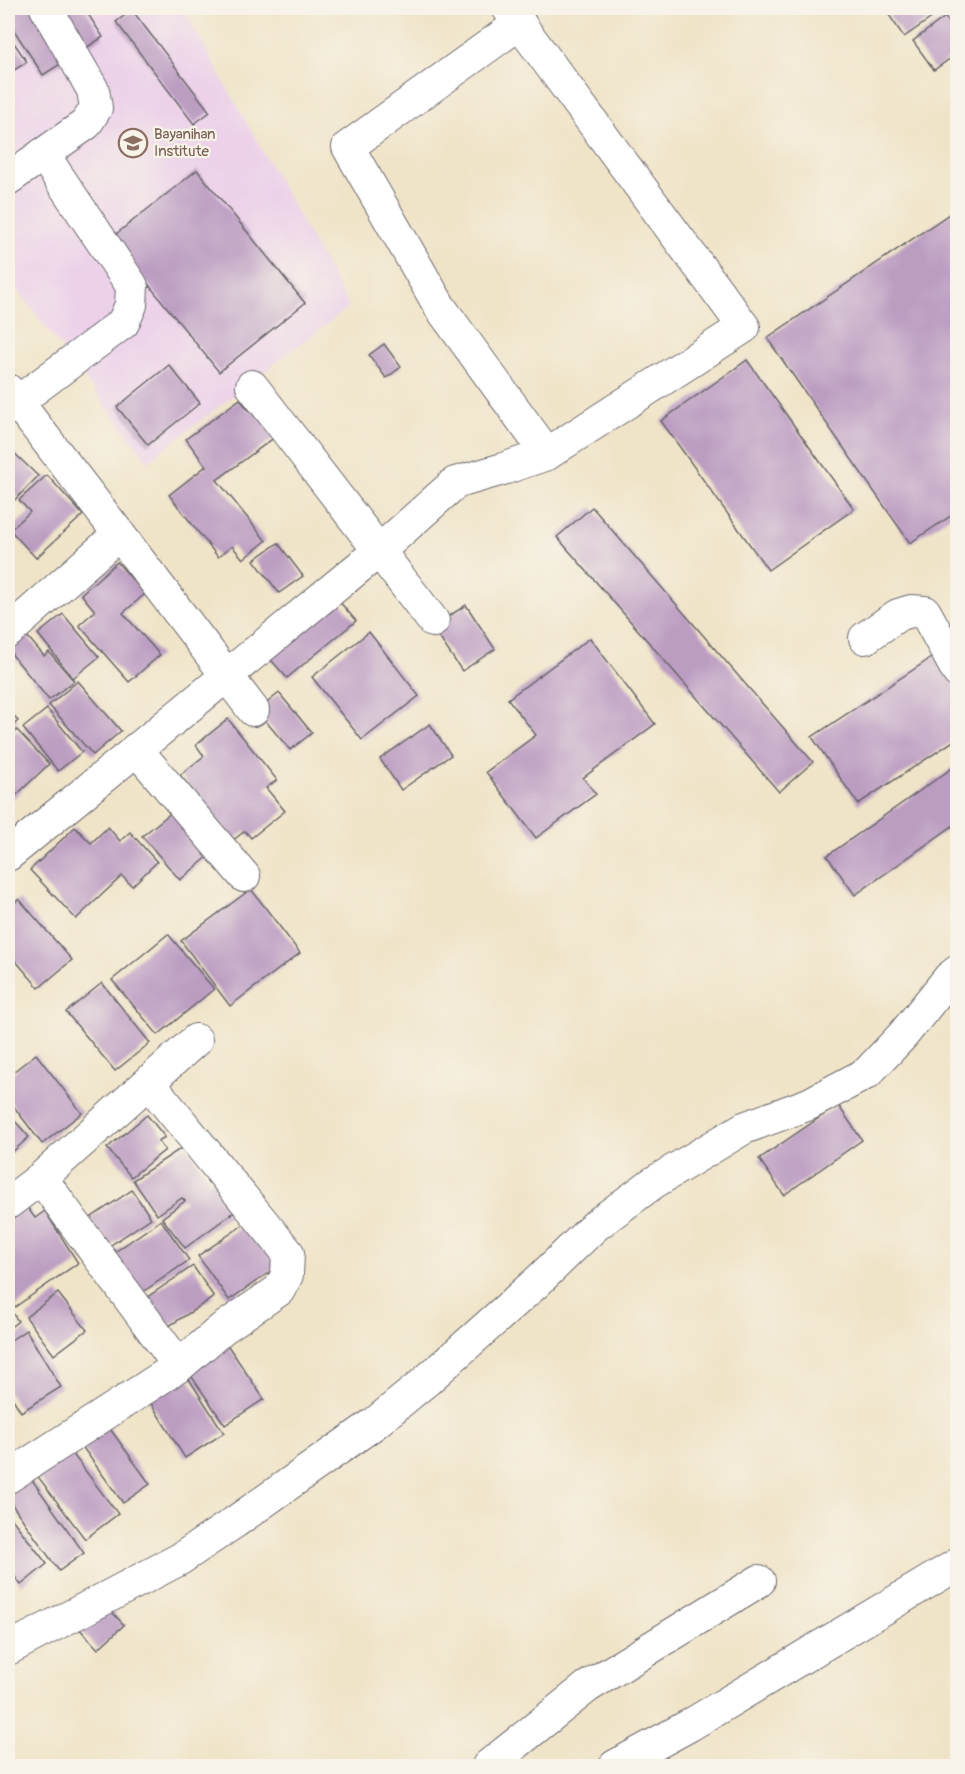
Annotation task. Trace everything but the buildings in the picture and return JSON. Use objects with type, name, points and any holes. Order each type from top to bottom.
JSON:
[{"type":"street","points":[[8,179],[86,124],[96,108],[93,90],[46,8]]},
{"type":"street","points":[[8,855],[380,550],[455,483],[548,454],[744,327],[514,15],[348,147],[440,308],[548,454]]},
{"type":"street","points":[[43,154],[132,286],[131,305],[123,323],[10,400],[119,534],[253,710]]},
{"type":"street","points":[[252,386],[433,621]]},
{"type":"street","points":[[8,632],[119,534]]},
{"type":"street","points":[[865,638],[898,615],[911,611],[925,612],[957,672]]},
{"type":"street","points":[[136,749],[244,876]]},
{"type":"street","points":[[8,1649],[180,1559],[375,1423],[426,1381],[537,1282],[596,1225],[653,1183],[744,1128],[808,1104],[867,1073],[903,1035],[957,971]]},
{"type":"street","points":[[8,1203],[41,1178],[196,1040]]},
{"type":"street","points":[[8,1477],[179,1366],[222,1329],[279,1290],[287,1275],[288,1253],[149,1083]]},
{"type":"street","points":[[41,1178],[179,1366]]},
{"type":"street","points":[[615,1767],[690,1725],[957,1563]]},
{"type":"street","points":[[488,1767],[587,1687],[759,1581]]},
{"type":"shaded area","name":"Bayanihan Institute","points":[[8,8],[183,8],[349,307],[148,461],[8,278]]},
{"type":"place","name":"Bayanihan Institute","points":[[133,143]]}]
